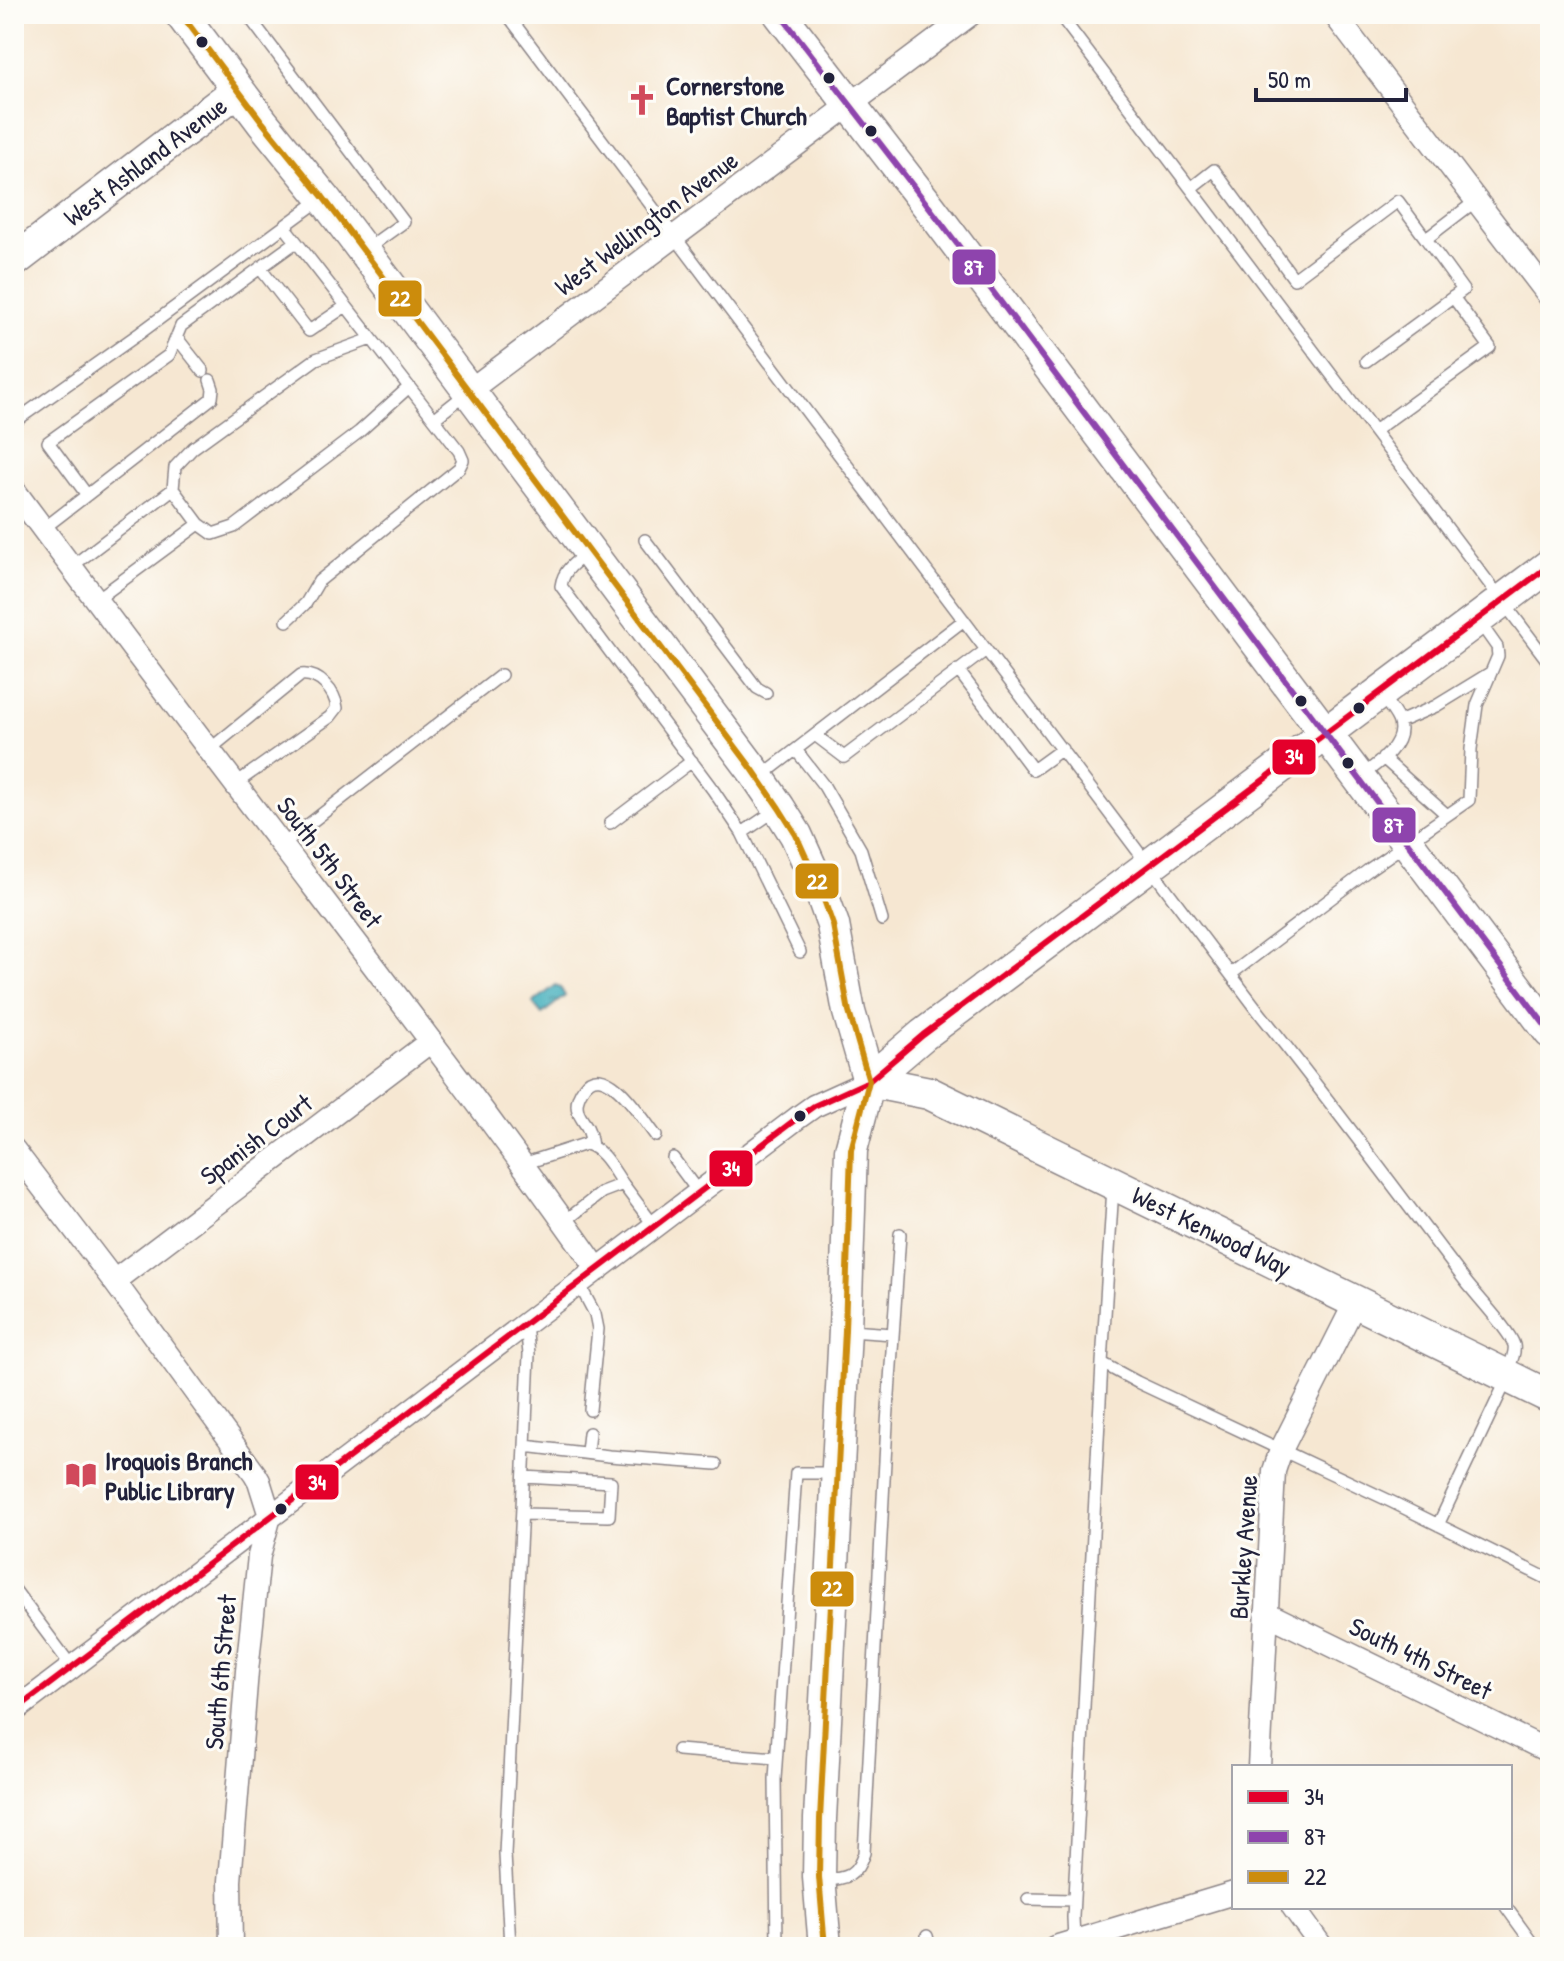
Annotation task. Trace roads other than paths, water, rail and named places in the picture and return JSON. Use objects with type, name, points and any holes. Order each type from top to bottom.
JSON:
[{"type":"main road","points":[[181,14],[470,390],[759,779],[796,835],[833,925],[849,1012],[869,1081],[851,1150],[820,1819],[820,1881],[825,1947]]},
{"type":"main road","points":[[780,14],[1326,734],[1371,768],[1406,843],[1550,1032]]},
{"type":"main road","name":"West Ashland Avenue","points":[[14,261],[238,90]]},
{"type":"main road","points":[[869,1081],[923,1035],[1550,565]]},
{"type":"main road","name":"West Kenwood Way","points":[[869,1081],[929,1093],[1550,1397]]},
{"type":"street","name":"West Wellington Avenue","points":[[470,390],[971,14]]},
{"type":"street","points":[[1334,14],[1550,297]]},
{"type":"street","name":"South 5th Street","points":[[14,490],[431,1041],[598,1270]]},
{"type":"street","name":"Spanish Court","points":[[114,1281],[431,1041]]},
{"type":"street","points":[[14,1711],[814,1106],[869,1081]]},
{"type":"street","points":[[14,1150],[255,1474],[270,1516]]},
{"type":"street","name":"Burkley Avenue","points":[[1259,1765],[1274,1471],[1281,1450],[1356,1301]]},
{"type":"street","name":"South 6th Street","points":[[231,1947],[230,1881],[247,1671],[259,1555],[270,1516]]},
{"type":"street","name":"South 4th Street","points":[[1266,1613],[1550,1752]]},
{"type":"street","points":[[1082,1943],[1232,1894]]},
{"type":"street","points":[[1294,1909],[1322,1947]]},
{"type":"lane","points":[[247,14],[404,222],[364,251]]},
{"type":"lane","points":[[507,14],[1514,1345],[1507,1376],[1438,1525]]},
{"type":"lane","points":[[1059,14],[1374,431],[1490,610],[1550,664]]},
{"type":"lane","points":[[1191,188],[1214,170],[1294,279],[1398,201],[1463,290],[1366,361]]},
{"type":"lane","points":[[14,422],[323,197]]},
{"type":"lane","points":[[1426,239],[1477,200]]},
{"type":"lane","points":[[284,226],[463,460],[459,468],[319,581],[306,603],[287,621]]},
{"type":"lane","points":[[87,495],[48,442],[169,355],[181,326],[296,242]]},
{"type":"lane","points":[[260,268],[309,331],[346,306]]},
{"type":"lane","points":[[1374,431],[1490,347],[1453,297]]},
{"type":"lane","points":[[43,529],[212,398],[213,389],[206,375],[177,338]]},
{"type":"lane","points":[[371,339],[316,359],[193,448],[175,467],[173,489],[199,524],[213,534],[234,527],[359,432],[409,387]]},
{"type":"lane","points":[[434,419],[470,390]]},
{"type":"lane","points":[[71,567],[173,489]]},
{"type":"lane","points":[[96,600],[199,524]]},
{"type":"lane","points":[[645,540],[757,688],[766,693]]},
{"type":"lane","points":[[590,552],[562,576],[561,586],[742,833],[800,952]]},
{"type":"lane","points":[[1231,974],[1371,868],[1469,800],[1477,705],[1498,656],[1490,610]]},
{"type":"lane","points":[[759,779],[964,620]]},
{"type":"lane","points":[[815,735],[844,757],[986,650]]},
{"type":"lane","points":[[958,670],[1033,770],[1062,749]]},
{"type":"lane","points":[[1399,722],[1436,706],[1491,672]]},
{"type":"lane","points":[[209,750],[301,675],[311,674],[320,678],[336,702],[337,708],[330,717],[235,784]]},
{"type":"lane","points":[[282,845],[501,675]]},
{"type":"lane","points":[[1379,694],[1399,722],[1400,730],[1391,750],[1371,768],[1447,815]]},
{"type":"lane","points":[[796,750],[824,786],[861,850],[882,920]]},
{"type":"lane","points":[[610,823],[692,761]]},
{"type":"lane","points":[[742,833],[779,808]]},
{"type":"lane","points":[[592,1146],[589,1131],[578,1111],[577,1099],[586,1083],[593,1079],[603,1079],[618,1088],[656,1136]]},
{"type":"lane","points":[[523,1164],[585,1144],[592,1146],[655,1227]]},
{"type":"lane","points":[[673,1158],[699,1193]]},
{"type":"lane","points":[[1082,1943],[1073,1900],[1114,1183]]},
{"type":"lane","points":[[564,1222],[602,1192],[623,1184]]},
{"type":"lane","points":[[820,1881],[845,1878],[854,1873],[861,1865],[864,1853],[900,1234]]},
{"type":"lane","points":[[579,1284],[595,1314],[598,1329],[590,1410]]},
{"type":"lane","points":[[510,1947],[505,1854],[529,1354],[526,1324]]},
{"type":"lane","points":[[845,1330],[893,1334]]},
{"type":"lane","points":[[1102,1363],[1550,1580]]},
{"type":"lane","points":[[587,1452],[589,1433]]},
{"type":"lane","points":[[525,1446],[716,1464]]},
{"type":"lane","points":[[777,1947],[776,1758],[796,1473],[838,1473]]},
{"type":"lane","points":[[522,1514],[609,1516],[611,1482],[524,1477]]},
{"type":"lane","points":[[14,1589],[72,1667]]},
{"type":"lane","points":[[678,1750],[776,1758]]},
{"type":"lane","points":[[1028,1899],[1073,1900]]},
{"type":"lane","points":[[1507,1909],[1535,1947]]},
{"type":"water","points":[[556,985],[565,996],[542,1014],[533,1003]]},
{"type":"place","name":"Cornerstone Baptist Church","points":[[642,100]]},
{"type":"place","name":"Iroquois Branch Public Library","points":[[81,1475]]}]
